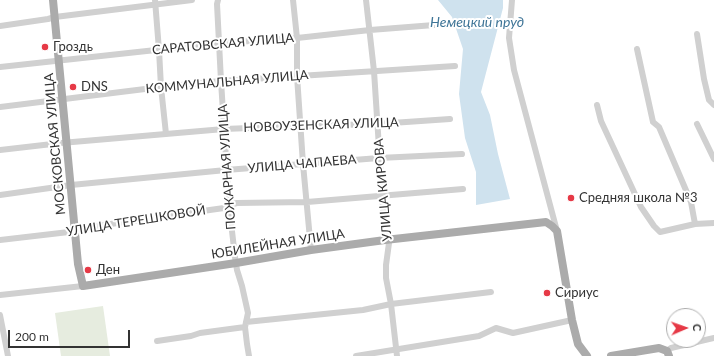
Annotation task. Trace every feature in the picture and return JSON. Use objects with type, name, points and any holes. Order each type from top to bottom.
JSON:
[{"type":"main road","name":"МОСКОВСКАЯ УЛИЦА","points":[[53,0],[60,60],[66,143],[78,264],[83,286]]},
{"type":"main road","name":"ЮБИЛЕЙНАЯ УЛИЦА","points":[[83,286],[311,250],[385,240],[546,222],[557,231]]},
{"type":"main road","points":[[557,231],[572,320],[578,344],[587,356]]},
{"type":"main road","points":[[611,356],[659,348],[668,353]]},
{"type":"street","points":[[0,26],[155,3],[192,0]]},
{"type":"street","name":"ПОЖАРНАЯ УЛИЦА","points":[[218,0],[221,81],[229,206],[236,263],[248,313],[246,324],[246,344],[249,356]]},
{"type":"street","points":[[293,0],[297,38],[297,76],[303,164],[311,250]]},
{"type":"street","name":"УЛИЦА КИРОВА","points":[[366,0],[374,71],[385,240],[389,243],[386,278],[391,304],[396,353]]},
{"type":"street","points":[[512,0],[509,38],[514,70],[557,231]]},
{"type":"street","points":[[155,3],[159,50],[160,87],[166,134]]},
{"type":"street","name":"САРАТОВСКАЯ УЛИЦА","points":[[0,67],[220,43],[297,38],[447,24]]},
{"type":"street","points":[[697,34],[709,100],[714,105]]},
{"type":"street","points":[[637,49],[654,122],[659,127],[691,202],[695,224]]},
{"type":"street","name":"КОММУНАЛЬНАЯ УЛИЦА","points":[[0,107],[63,98],[221,81],[455,66]]},
{"type":"street","points":[[597,106],[601,121],[641,207],[654,226],[660,232],[695,224],[714,223]]},
{"type":"street","name":"НОВОУЗЕНСКАЯ УЛИЦА","points":[[0,150],[224,129],[377,124],[450,119]]},
{"type":"street","points":[[697,124],[714,159]]},
{"type":"street","name":"УЛИЦА ЧАПАЕВА","points":[[0,195],[70,185],[226,170],[379,158],[462,154]]},
{"type":"street","name":"УЛИЦА ТЕРЕШКОВОЙ","points":[[0,240],[69,232],[75,229],[224,208],[237,204],[307,202],[463,189]]},
{"type":"street","name":"ЮБИЛЕЙНАЯ УЛИЦА","points":[[0,295],[83,286]]},
{"type":"street","points":[[157,341],[191,336],[246,324],[363,310],[391,304],[491,292]]},
{"type":"street","points":[[0,315],[8,356]]},
{"type":"street","points":[[356,356],[396,353],[479,336],[496,328],[513,333],[572,320]]},
{"type":"street","points":[[668,353],[671,348],[714,338]]},
{"type":"shaded area","points":[[103,306],[110,356],[61,356],[55,313]]},
{"type":"water","name":"Немецкий пруд","points":[[438,0],[503,0],[503,8],[481,92],[490,115],[498,154],[510,199],[476,205],[476,172],[465,138],[459,94],[463,49],[452,17]]},
{"type":"place","name":"Гроздь","points":[[45,47]]},
{"type":"place","name":"DNS","points":[[73,87]]},
{"type":"place","name":"Средняя школа №3","points":[[571,198]]},
{"type":"place","name":"Ден","points":[[88,270]]},
{"type":"place","name":"Сириус","points":[[547,293]]}]
